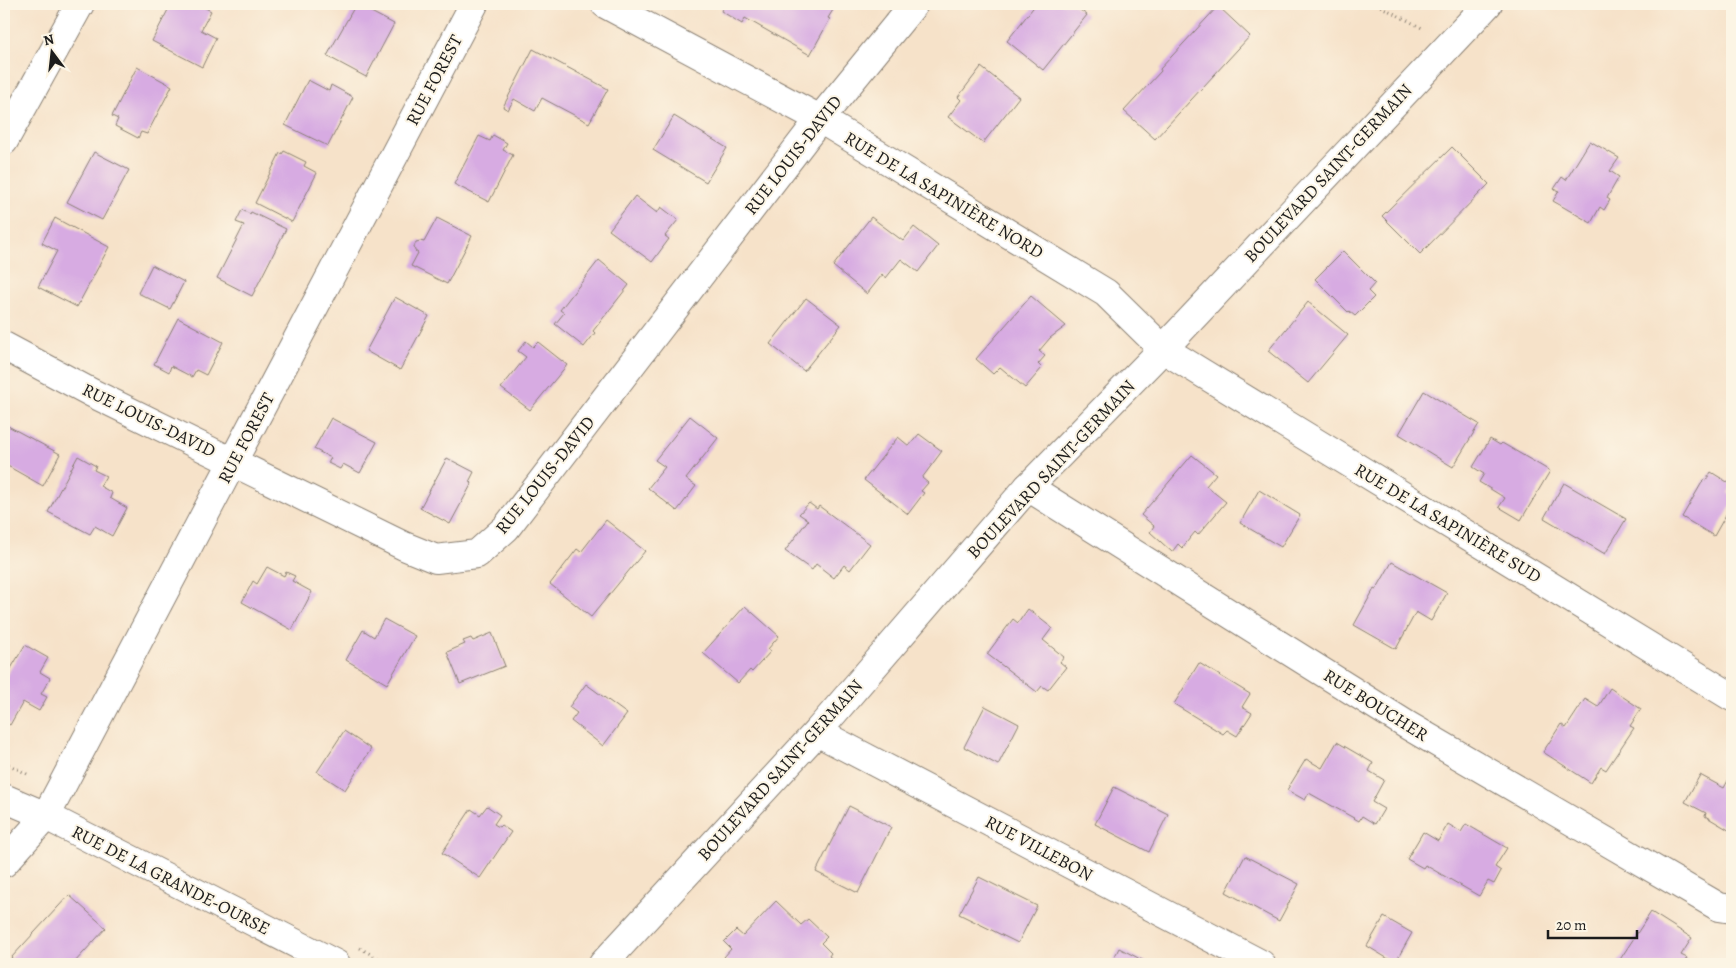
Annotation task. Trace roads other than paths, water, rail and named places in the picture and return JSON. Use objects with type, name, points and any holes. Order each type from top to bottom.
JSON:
[{"type":"street","points":[[4,141],[80,4]]},
{"type":"street","name":"RUE FOREST","points":[[4,863],[46,816],[474,4]]},
{"type":"street","name":"RUE DE LA SAPINIÈRE NORD","points":[[605,4],[820,119],[1106,293],[1163,349]]},
{"type":"street","name":"RUE LOUIS-DAVID","points":[[4,346],[92,393],[404,546],[436,559],[476,554],[506,528],[820,119],[914,4]]},
{"type":"street","name":"BOULEVARD SAINT-GERMAIN","points":[[603,964],[817,732],[1028,488],[1163,349],[1488,4]]},
{"type":"street","name":"RUE DE LA SAPINIÈRE SUD","points":[[1163,349],[1732,697]]},
{"type":"street","name":"RUE BOUCHER","points":[[1028,488],[1407,725],[1719,907],[1732,909]]},
{"type":"street","name":"RUE VILLEBON","points":[[817,732],[1262,964]]},
{"type":"street","name":"RUE DE LA GRANDE-OURSE","points":[[4,798],[46,816],[336,964]]}]
